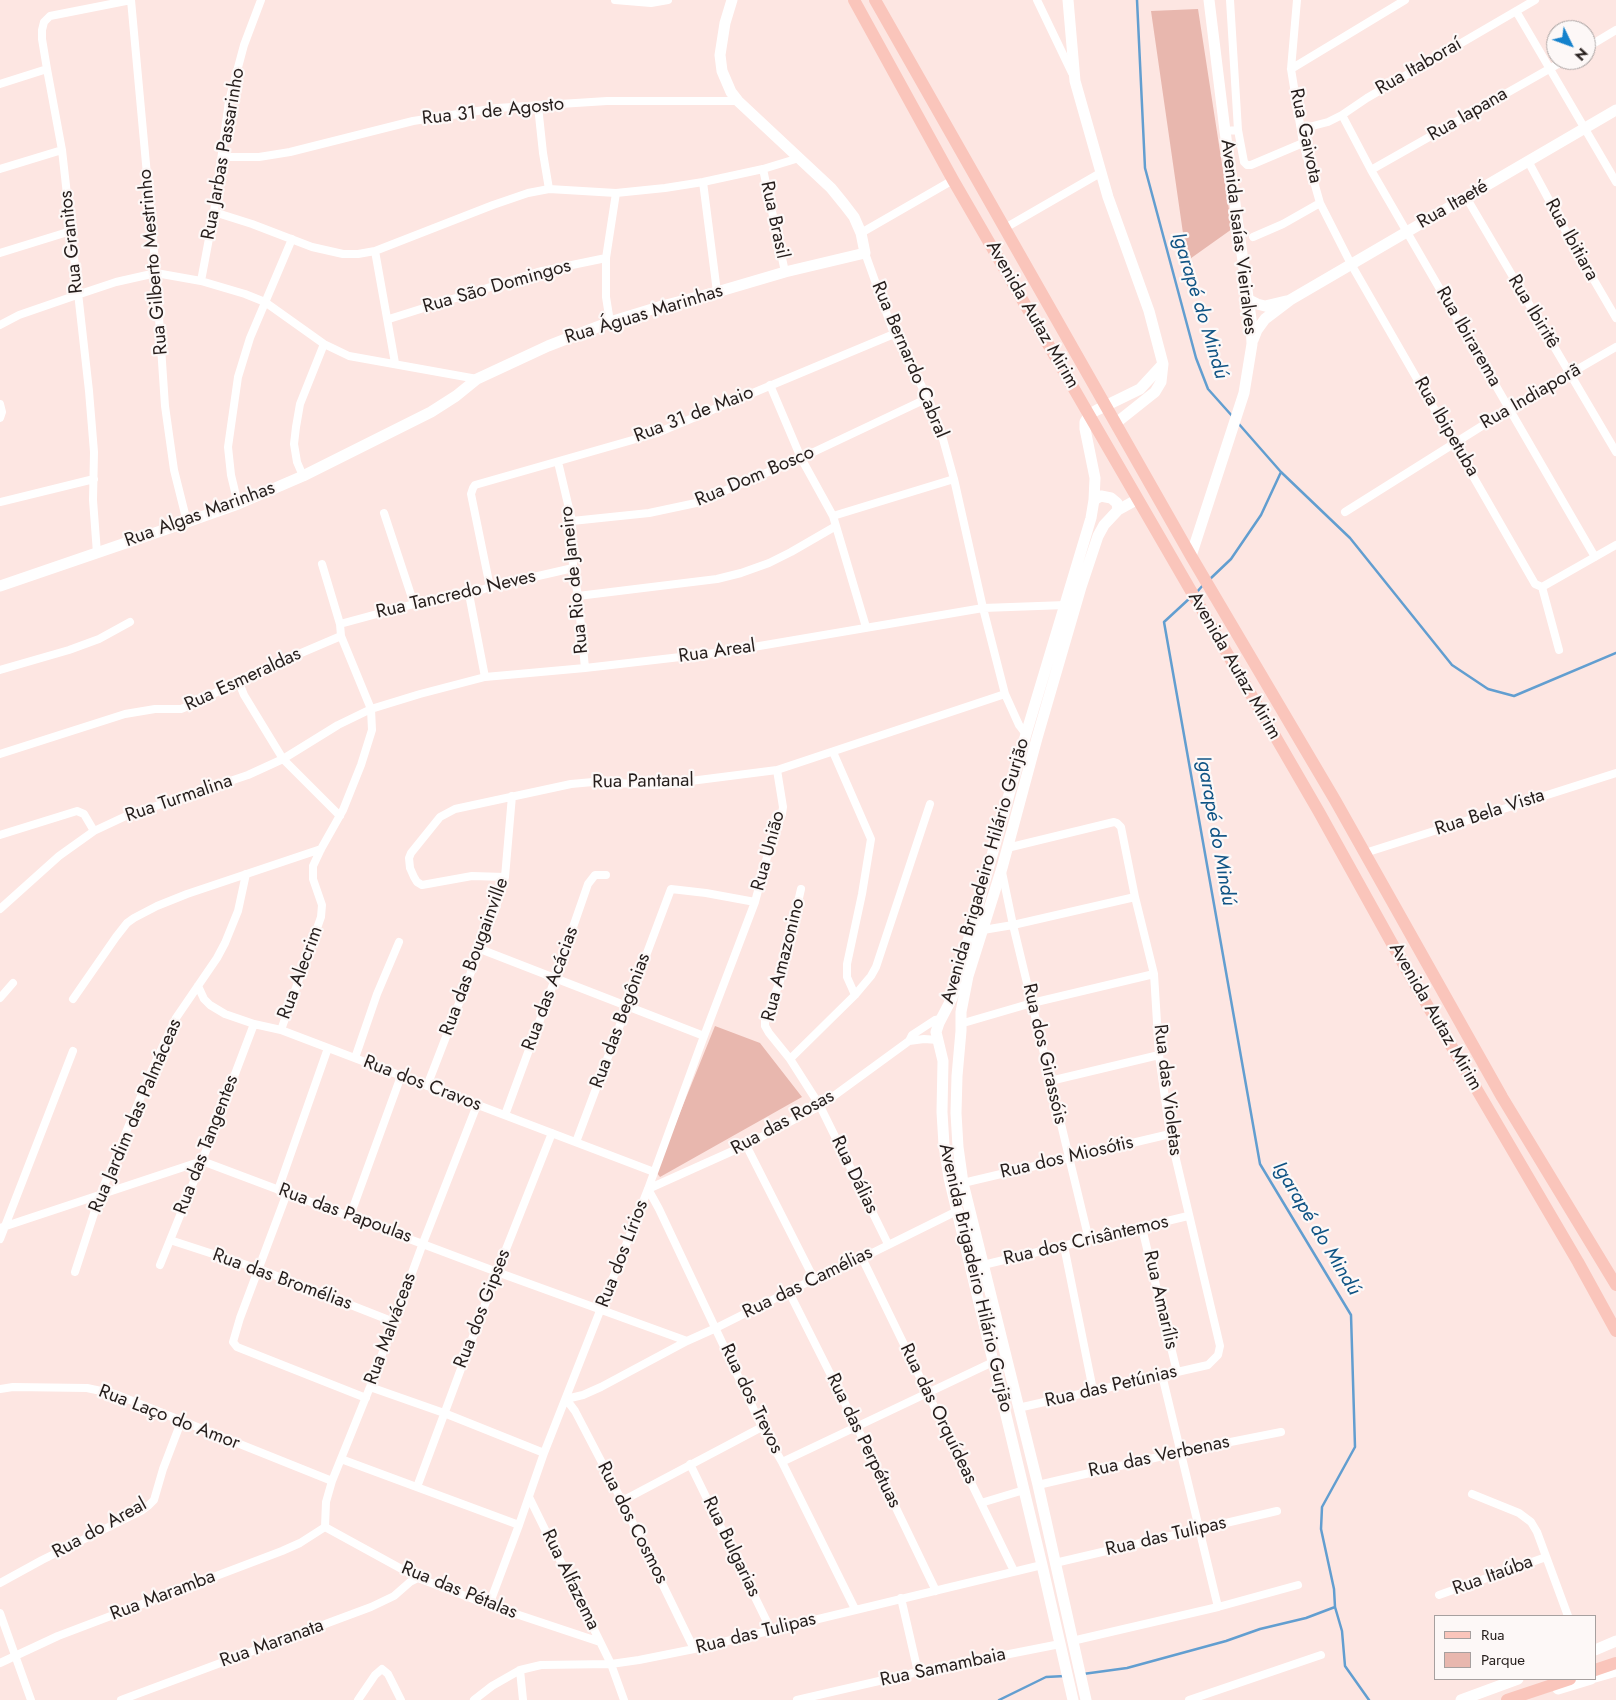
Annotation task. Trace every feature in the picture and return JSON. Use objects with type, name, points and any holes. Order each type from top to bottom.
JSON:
[{"type":"main road","name":"Avenida Autaz Mirim","points":[[854,0],[953,180],[1090,414],[1319,812],[1414,982],[1578,1262],[1616,1331]]},
{"type":"main road","name":"Avenida Autaz Mirim","points":[[875,0],[1191,556],[1261,672],[1365,853],[1502,1097],[1616,1285]]},
{"type":"main road","points":[[1596,1670],[1616,1663]]},
{"type":"main road","points":[[1507,1700],[1567,1680]]},
{"type":"street","name":"Rua Granitos","points":[[96,553],[93,522],[94,452],[62,150],[42,30],[44,22],[50,16],[131,0]]},
{"type":"street","name":"Rua Gilberto Mestrinho","points":[[131,0],[156,273],[164,406],[174,470],[187,522]]},
{"type":"street","name":"Rua Jarbas Passarinho","points":[[201,281],[223,156],[229,101],[244,45],[261,0]]},
{"type":"street","points":[[615,0],[651,3],[668,0]]},
{"type":"street","name":"Rua Bernardo Cabral","points":[[732,0],[725,23],[720,55],[722,71],[726,82],[738,101],[831,188],[854,217],[894,334],[928,398],[941,432],[1005,694],[1014,717],[1026,734]]},
{"type":"street","points":[[1037,0],[1075,81],[1108,197],[1147,305],[1163,364],[1163,376],[1155,392],[1116,423]]},
{"type":"street","points":[[1068,0],[1075,81]]},
{"type":"street","name":"Avenida Isaías Vieiralves","points":[[1191,556],[1244,393],[1252,344],[1249,300],[1209,0]]},
{"type":"street","points":[[1230,0],[1238,130],[1244,162],[1247,165],[1251,165],[1303,142]]},
{"type":"street","name":"Rua Gaivota","points":[[1297,0],[1291,69],[1303,142],[1320,203],[1351,264]]},
{"type":"street","points":[[1291,69],[1405,0]]},
{"type":"street","name":"Rua Itaboraí","points":[[1301,128],[1328,122],[1342,115],[1367,98],[1535,0]]},
{"type":"street","points":[[1516,11],[1546,61]]},
{"type":"street","points":[[1596,42],[1616,30]]},
{"type":"street","points":[[0,84],[47,69]]},
{"type":"street","name":"Rua Iapana","points":[[1371,170],[1546,70]]},
{"type":"street","points":[[1551,70],[1616,182]]},
{"type":"street","name":"Rua 31 de Agosto","points":[[223,156],[259,157],[282,154],[413,121],[497,108],[607,101],[738,101]]},
{"type":"street","points":[[538,106],[549,190]]},
{"type":"street","name":"Rua Itaeté","points":[[1252,344],[1257,330],[1265,319],[1290,300],[1616,110]]},
{"type":"street","name":"Rua Ibirarema","points":[[1342,115],[1371,170],[1595,557]]},
{"type":"street","points":[[1225,131],[1238,130]]},
{"type":"street","points":[[0,169],[62,150]]},
{"type":"street","points":[[214,212],[319,249],[342,254],[358,254],[376,251],[528,193],[549,190],[616,193],[703,182],[763,169],[799,158]]},
{"type":"street","name":"Rua Ibitiara","points":[[1528,161],[1570,239],[1616,318]]},
{"type":"street","name":"Rua Brasil","points":[[763,169],[785,272]]},
{"type":"street","points":[[1005,228],[1102,172]]},
{"type":"street","points":[[861,233],[953,180]]},
{"type":"street","points":[[703,182],[717,292]]},
{"type":"street","points":[[610,322],[606,297],[606,258],[616,193]]},
{"type":"street","name":"Rua Ibiritê","points":[[1466,197],[1616,452]]},
{"type":"street","points":[[1253,237],[1283,224],[1320,203]]},
{"type":"street","points":[[0,253],[71,230]]},
{"type":"street","points":[[238,504],[231,475],[228,446],[238,377],[250,338],[292,240]]},
{"type":"street","points":[[376,251],[396,363]]},
{"type":"street","name":"Rua Águas Marinhas","points":[[302,476],[431,412],[456,396],[477,379],[548,346],[610,322],[662,306],[785,272],[865,253]]},
{"type":"street","name":"Rua São Domingos","points":[[389,319],[538,272],[606,258]]},
{"type":"street","name":"Rua Ibipetuba","points":[[1351,264],[1535,584],[1542,588]]},
{"type":"street","points":[[0,325],[19,315],[77,295],[116,282],[156,273],[201,281],[265,302],[324,344],[349,356],[477,379]]},
{"type":"street","name":"Rua Itaeté","points":[[1249,300],[1265,306],[1290,300]]},
{"type":"street","name":"Rua 31 de Maio","points":[[490,587],[471,494],[472,488],[475,485],[657,433],[894,334]]},
{"type":"street","points":[[302,476],[294,444],[296,426],[300,404],[324,344]]},
{"type":"street","name":"Rua Indiaporã","points":[[1345,512],[1509,409],[1616,347]]},
{"type":"street","points":[[1090,414],[1140,389],[1163,364]]},
{"type":"street","points":[[770,385],[801,458],[833,516],[866,627]]},
{"type":"street","name":"Rua Dom Bosco","points":[[572,521],[650,513],[696,503],[801,458],[928,398]]},
{"type":"street","points":[[0,404],[2,412],[0,418]]},
{"type":"street","name":"Avenida Brigadeiro Hilário Gurjão","points":[[1073,1700],[957,1211],[944,1145],[942,1112],[943,1061],[936,1032],[952,998],[1026,734],[1083,550],[1094,500],[1095,478],[1085,428],[1085,422],[1090,414]]},
{"type":"street","name":"Rua Rio de Janeiro","points":[[558,462],[572,521],[573,568],[578,596],[585,668]]},
{"type":"street","name":"Rua Algas Marinhas","points":[[96,553],[238,504],[302,476]]},
{"type":"street","points":[[0,502],[94,479]]},
{"type":"street","points":[[833,516],[954,479]]},
{"type":"street","points":[[1094,500],[1101,496],[1111,498],[1116,503],[1118,510]]},
{"type":"street","name":"Avenida Brigadeiro Hilário Gurjão","points":[[1086,1700],[1038,1485],[963,1182],[956,1113],[960,1024],[968,976],[1002,868],[1040,729],[1098,536],[1104,525],[1118,510],[1138,499]]},
{"type":"street","points":[[384,514],[414,604]]},
{"type":"street","points":[[578,596],[717,579],[741,573],[769,564],[836,526]]},
{"type":"street","points":[[1559,650],[1542,588],[1616,545]]},
{"type":"street","points":[[0,586],[96,553]]},
{"type":"street","points":[[73,999],[116,937],[134,918],[157,906],[320,849],[340,816],[361,765],[372,730],[371,709],[340,636],[340,624],[322,564]]},
{"type":"street","name":"Rua Tancredo Neves","points":[[340,624],[414,604],[469,594],[490,587],[573,568]]},
{"type":"street","points":[[469,594],[485,677]]},
{"type":"street","name":"Rua Areal","points":[[371,709],[485,677],[724,652],[984,608],[1066,605]]},
{"type":"street","points":[[0,670],[69,650],[130,622]]},
{"type":"street","name":"Rua Esmeraldas","points":[[0,754],[126,714],[155,709],[181,709],[199,702],[238,680],[340,636]]},
{"type":"street","points":[[238,680],[244,695],[283,759],[340,816]]},
{"type":"street","name":"Rua Pantanal","points":[[505,877],[472,876],[422,885],[414,877],[410,868],[409,858],[433,825],[445,813],[455,809],[571,784],[593,782],[659,785],[777,770],[1005,694]]},
{"type":"street","name":"Rua Turmalina","points":[[0,909],[59,856],[94,831],[126,816],[230,781],[283,759],[338,725],[371,709]]},
{"type":"street","points":[[834,752],[871,839],[870,854],[847,964],[847,977],[855,995]]},
{"type":"street","name":"Rua União","points":[[755,902],[771,842],[782,814],[777,770]]},
{"type":"street","name":"Rua Bela Vista","points":[[1365,853],[1616,773]]},
{"type":"street","name":"Rua das Bougainville","points":[[427,1086],[480,949],[505,877],[512,796]]},
{"type":"street","points":[[790,1059],[855,995],[871,976],[881,957],[930,804]]},
{"type":"street","points":[[0,835],[77,811],[84,814],[94,831]]},
{"type":"street","name":"Rua das Violetas","points":[[1007,848],[1117,822],[1121,827],[1135,897],[1154,974],[1159,1055],[1170,1134],[1220,1346],[1218,1355],[1204,1366]]},
{"type":"street","name":"Rua Alecrim","points":[[281,1030],[321,917],[322,905],[313,872],[320,849]]},
{"type":"street","name":"Rua dos Girassóis","points":[[1002,868],[1013,925],[1089,1240]]},
{"type":"street","name":"Rua Jardim das Palmáceas","points":[[75,1272],[100,1195],[151,1072],[176,1018],[217,958],[231,929],[238,911],[246,874]]},
{"type":"street","name":"Rua das Acácias","points":[[505,1115],[588,884],[595,875],[606,875]]},
{"type":"street","name":"Rua Amazonino","points":[[801,888],[780,981],[765,1020],[765,1026],[790,1059],[820,1106]]},
{"type":"street","name":"Rua das Begônias","points":[[576,1142],[671,889],[755,902]]},
{"type":"street","points":[[983,930],[1135,897]]},
{"type":"street","name":"Rua dos Lírios","points":[[489,1606],[544,1453],[648,1189],[755,902]]},
{"type":"street","points":[[355,1058],[377,994],[399,942]]},
{"type":"street","points":[[480,949],[704,1036]]},
{"type":"street","points":[[941,1019],[953,1019],[960,1024],[1032,1003],[1154,974]]},
{"type":"street","points":[[0,998],[13,982]]},
{"type":"street","name":"Rua dos Cravos","points":[[198,986],[210,1005],[225,1014],[254,1024],[281,1030],[654,1172]]},
{"type":"street","name":"Rua das Rosas","points":[[648,1189],[746,1145],[820,1106],[909,1041],[912,1035],[935,1020],[941,1019]]},
{"type":"street","name":"Rua das Tangentes","points":[[160,1265],[254,1024]]},
{"type":"street","points":[[909,1041],[938,1040],[948,1044],[960,1038]]},
{"type":"street","points":[[278,1190],[328,1048]]},
{"type":"street","points":[[0,1240],[2,1227],[73,1051]]},
{"type":"street","points":[[1050,1081],[1159,1055]]},
{"type":"street","points":[[350,1216],[401,1076]]},
{"type":"street","name":"Rua Malváceas","points":[[325,1528],[326,1502],[332,1481],[366,1398],[423,1243],[477,1105]]},
{"type":"street","name":"Rua Dálias","points":[[820,1106],[888,1244]]},
{"type":"street","name":"Rua dos Gipses","points":[[417,1487],[497,1272],[552,1133]]},
{"type":"street","name":"Rua dos Miosótis","points":[[963,1182],[1170,1134]]},
{"type":"street","points":[[746,1145],[814,1279]]},
{"type":"street","points":[[2,1227],[202,1161]]},
{"type":"street","name":"Rua das Papoulas","points":[[202,1161],[687,1341]]},
{"type":"street","name":"Rua dos Trevos","points":[[648,1189],[762,1427],[782,1462],[855,1610]]},
{"type":"street","points":[[287,1193],[233,1342],[237,1347],[366,1398]]},
{"type":"street","name":"Rua das Camélias","points":[[566,1399],[583,1395],[601,1387],[687,1341],[814,1279],[862,1258],[957,1211],[969,1209]]},
{"type":"street","name":"Rua dos Crisântemos","points":[[984,1265],[1188,1216]]},
{"type":"street","name":"Rua Amarílis","points":[[1142,1228],[1177,1372]]},
{"type":"street","name":"Rua das Bromélias","points":[[170,1240],[259,1269],[394,1322]]},
{"type":"street","points":[[1064,1246],[1093,1390]]},
{"type":"street","name":"Rua das Orquídeas","points":[[862,1258],[1014,1571]]},
{"type":"street","name":"Rua das Perpétuas","points":[[789,1292],[936,1591]]},
{"type":"street","points":[[782,1462],[993,1362]]},
{"type":"street","name":"Rua das Petúnias","points":[[1018,1408],[1204,1366]]},
{"type":"street","points":[[1162,1375],[1218,1607]]},
{"type":"street","points":[[370,1386],[544,1453]]},
{"type":"street","name":"Rua Laço do Amor","points":[[0,1389],[13,1387],[87,1388],[114,1394],[332,1481]]},
{"type":"street","name":"Rua dos Cosmos","points":[[566,1399],[575,1411],[622,1501],[694,1649]]},
{"type":"street","name":"Rua do Areal","points":[[0,1583],[141,1510],[154,1500],[163,1469],[181,1422]]},
{"type":"street","points":[[622,1501],[762,1427]]},
{"type":"street","name":"Rua das Verbenas","points":[[1038,1485],[1180,1452],[1281,1432]]},
{"type":"street","points":[[341,1459],[519,1525]]},
{"type":"street","name":"Rua Bulgarias","points":[[690,1464],[771,1630]]},
{"type":"street","points":[[981,1502],[1024,1490]]},
{"type":"street","name":"Rua Itaúba","points":[[1472,1494],[1524,1516],[1531,1522],[1537,1532],[1568,1615]]},
{"type":"street","name":"Rua Alfazema","points":[[529,1497],[612,1664],[624,1700]]},
{"type":"street","name":"Rua das Tulipas","points":[[1055,1563],[1277,1511]]},
{"type":"street","name":"Rua das Pétalas","points":[[325,1528],[418,1578],[489,1606],[600,1642]]},
{"type":"street","name":"Rua Maramba","points":[[0,1662],[68,1632],[282,1551],[325,1528]]},
{"type":"street","name":"Rua Itaúba","points":[[1439,1594],[1546,1557]]},
{"type":"street","name":"Rua das Tulipas","points":[[474,1700],[492,1686],[520,1670],[541,1665],[612,1664],[639,1660],[694,1649],[1042,1565]]},
{"type":"street","name":"Rua Maranata","points":[[121,1700],[371,1607],[394,1596],[410,1582],[418,1578]]},
{"type":"street","points":[[1072,1642],[1218,1607],[1298,1585]]},
{"type":"street","points":[[901,1598],[918,1672]]},
{"type":"street","points":[[0,1613],[31,1700]]},
{"type":"street","points":[[1596,1650],[1616,1641]]},
{"type":"street","name":"Rua Samambaia","points":[[797,1700],[918,1672],[1060,1644]]},
{"type":"street","points":[[1189,1700],[1321,1655]]},
{"type":"street","points":[[358,1700],[375,1675],[382,1670],[386,1672],[401,1700]]},
{"type":"street","points":[[520,1670],[523,1700]]},
{"type":"street","points":[[1596,1678],[1616,1670]]},
{"type":"street","points":[[1461,1700],[1515,1680]]},
{"type":"street","points":[[1526,1700],[1588,1680]]},
{"type":"green space","points":[[1198,9],[1232,229],[1187,261],[1151,11]]},
{"type":"green space","points":[[715,1026],[760,1043],[802,1097],[660,1177],[656,1172]]},
{"type":"waterway","name":"Igarapé do Mindú","points":[[1137,0],[1145,168],[1196,358],[1208,389],[1233,417]]},
{"type":"waterway","name":"Igarapé do Mindú","points":[[1210,579],[1231,559],[1261,515],[1281,472],[1238,423]]},
{"type":"waterway","points":[[1281,472],[1350,538],[1452,665],[1488,689],[1514,696],[1616,653]]},
{"type":"waterway","name":"Igarapé do Mindú","points":[[1196,593],[1204,584]]},
{"type":"waterway","name":"Igarapé do Mindú","points":[[1190,598],[1164,622],[1260,1164],[1351,1315],[1355,1447],[1322,1507],[1321,1529],[1334,1589],[1335,1607],[1342,1631],[1345,1666],[1369,1700]]},
{"type":"waterway","points":[[1083,1674],[1127,1668],[1226,1641],[1260,1629],[1306,1618],[1335,1607]]},
{"type":"waterway","points":[[999,1700],[1046,1677],[1065,1676]]}]
